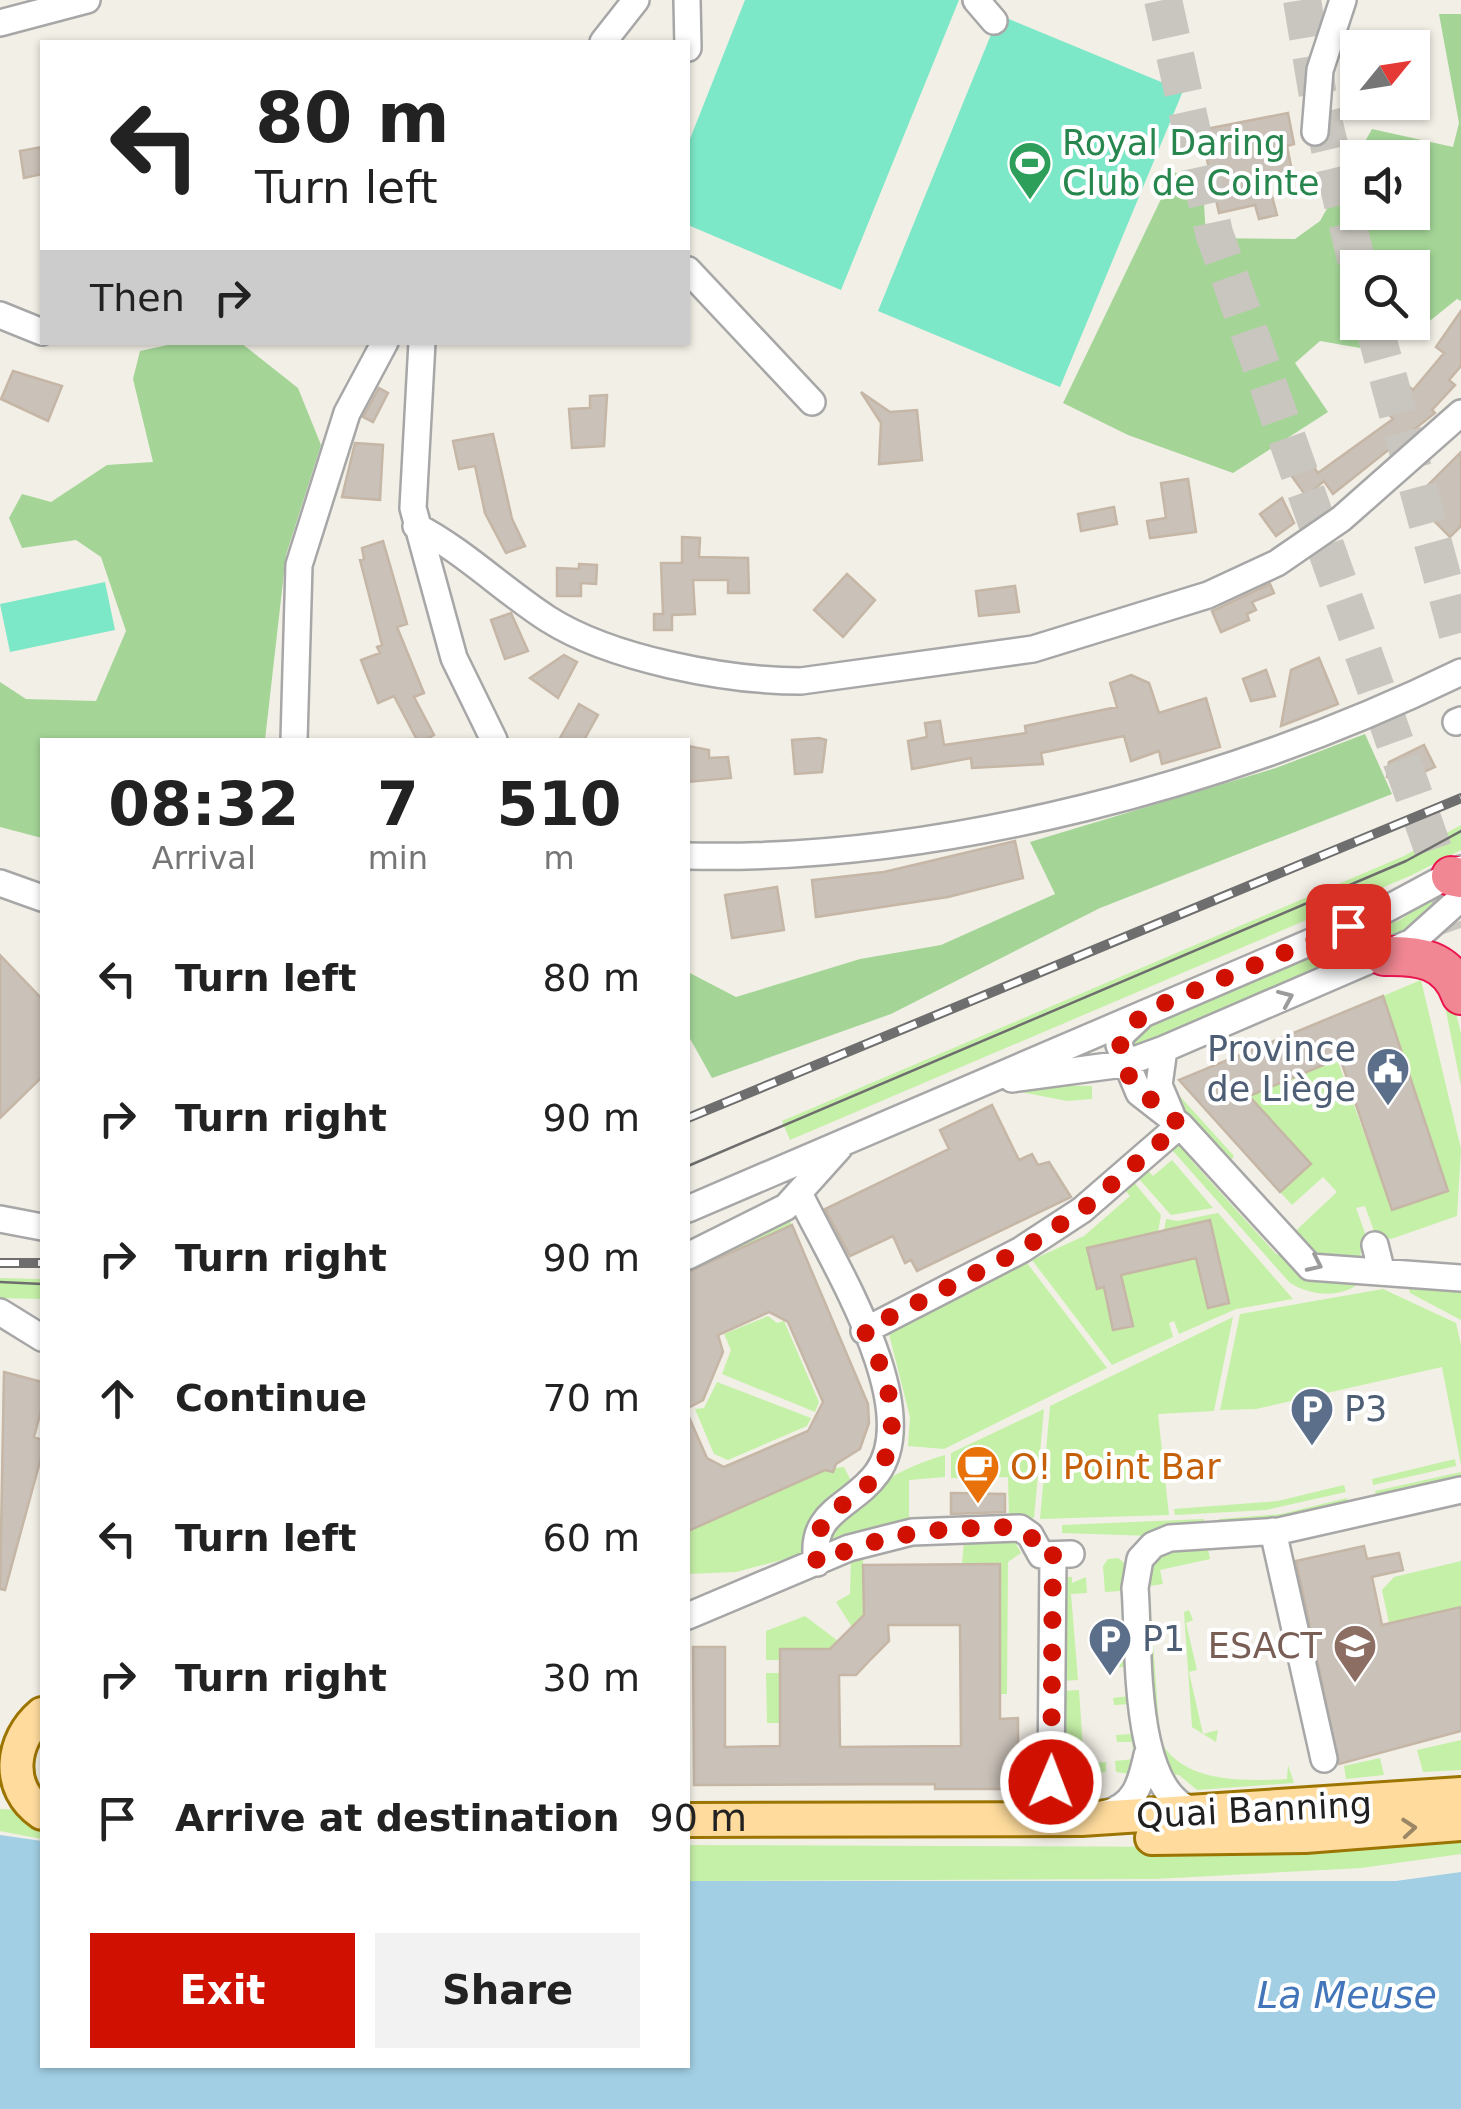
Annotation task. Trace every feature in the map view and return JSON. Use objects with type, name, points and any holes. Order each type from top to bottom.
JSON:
[{"type":"highway","points":[[1384,956],[1410,955],[1439,964],[1461,995]]},
{"type":"main road","points":[[23,1803],[8,1756],[40,1716]]},
{"type":"main road","name":"Quai Banning","points":[[690,1820],[1081,1819],[1208,1814],[1461,1794]]},
{"type":"main road","name":"Quai Banning","points":[[690,1837],[1306,1836],[1461,1824]]},
{"type":"street","points":[[0,23],[87,0]]},
{"type":"street","points":[[605,40],[636,0]]},
{"type":"street","points":[[687,0],[688,40]]},
{"type":"street","points":[[976,0],[994,21]]},
{"type":"street","points":[[1315,132],[1320,70],[1343,0]]},
{"type":"street","points":[[690,272],[812,402]]},
{"type":"street","points":[[0,315],[40,331]]},
{"type":"street","points":[[294,738],[300,565],[347,413],[383,345]]},
{"type":"street","points":[[422,345],[423,389],[413,486],[416,526],[454,658],[493,738]]},
{"type":"street","points":[[416,526],[444,540],[552,622],[580,635],[633,654],[687,666],[768,681],[801,681],[1034,649],[1208,595],[1277,563],[1341,519],[1461,413]]},
{"type":"street","points":[[690,856],[819,855],[877,849],[1110,800],[1238,760],[1461,672]]},
{"type":"street","points":[[978,1087],[1034,1074],[1124,1064],[1384,956],[1433,927],[1458,880]]},
{"type":"street","points":[[690,1208],[1458,880]]},
{"type":"street","points":[[0,884],[40,897]]},
{"type":"street","points":[[1148,1010],[1122,1035],[1124,1064],[1140,1093],[1176,1121],[1310,1267],[1461,1278]]},
{"type":"street","points":[[1164,1049],[1159,1085],[1176,1121]]},
{"type":"street","points":[[864,1330],[1041,1237],[1082,1210],[1176,1121]]},
{"type":"street","points":[[690,1255],[777,1213],[800,1195],[842,1144]]},
{"type":"street","points":[[800,1195],[882,1362],[892,1405],[890,1431],[879,1471],[827,1517],[816,1557]]},
{"type":"street","points":[[0,1219],[40,1228]]},
{"type":"street","points":[[0,1312],[40,1337]]},
{"type":"street","points":[[1208,1814],[1180,1806],[1168,1796],[1157,1780],[1148,1750],[1135,1588],[1140,1559],[1152,1545],[1170,1538],[1273,1531],[1461,1490]]},
{"type":"street","points":[[690,1615],[816,1557],[849,1548],[912,1532],[1020,1528],[1030,1535],[1041,1555],[1062,1554],[1051,1782]]},
{"type":"street","points":[[1273,1531],[1324,1759]]},
{"type":"street","points":[[1081,1819],[1112,1812],[1138,1792],[1148,1750]]},
{"type":"green space","points":[[745,0],[959,0],[841,290],[690,226],[690,139]]},
{"type":"green space","points":[[1439,14],[1461,14],[1461,301],[1457,299],[1430,321],[1430,250],[1340,250],[1340,340],[1382,340],[1372,350],[1320,341],[1295,363],[1328,412],[1233,473],[1128,435],[1063,403],[1174,172],[1203,185],[1206,238],[1295,239],[1320,221],[1340,186],[1340,230],[1430,230],[1430,142],[1453,147],[1459,123]]},
{"type":"green space","name":"Royal Daring Club de Cointe","points":[[999,15],[1183,91],[1060,387],[878,311]]},
{"type":"green space","points":[[1372,129],[1422,140],[1366,140]]},
{"type":"green space","points":[[168,345],[244,345],[298,388],[321,445],[286,555],[265,738],[40,738],[40,837],[0,827],[0,682],[26,699],[96,701],[126,631],[101,557],[76,540],[22,548],[9,518],[22,494],[51,502],[107,465],[153,462],[133,379],[140,351]]},
{"type":"green space","points":[[105,582],[115,630],[10,652],[0,604]]},
{"type":"green space","points":[[1365,734],[1392,794],[1100,908],[891,1014],[712,1078],[690,1039],[690,973],[736,997],[860,959],[941,945],[1055,894],[1030,842],[1276,768]]},
{"type":"green space","points":[[1461,825],[1461,850],[1412,875],[790,1140],[782,1121],[1404,856]]},
{"type":"green space","points":[[1451,890],[1421,929],[1139,1051],[1133,1046],[1137,1031],[1143,1028],[1400,920],[1438,893]]},
{"type":"green space","points":[[1421,980],[1461,1149],[1457,1216],[1391,1239],[1375,1234],[1365,1206],[1356,1208],[1370,1247],[1361,1251],[1359,1267],[1328,1266],[1289,1237],[1337,1192],[1323,1177],[1292,1205],[1280,1192],[1310,1163],[1249,1096],[1337,1059],[1392,1209],[1447,1191],[1383,996]]},
{"type":"green space","points":[[1450,990],[1461,1033],[1461,1086],[1442,991]]},
{"type":"green space","points":[[1021,1085],[1092,1086],[1092,1099],[1067,1101],[1011,1090]]},
{"type":"green space","points":[[1177,1093],[1234,1156],[1232,1159],[1224,1158],[1172,1099]]},
{"type":"green space","points":[[1176,1132],[1192,1149],[1191,1160],[1276,1254],[1362,1281],[1345,1291],[1326,1294],[1290,1283],[1165,1142]]},
{"type":"green space","points":[[1172,1160],[1213,1208],[1171,1215],[1132,1171],[1141,1163],[1153,1176]]},
{"type":"green space","points":[[1127,1174],[1161,1215],[1158,1232],[1087,1249],[1097,1288],[1104,1287],[1114,1330],[1133,1325],[1121,1275],[1196,1258],[1208,1307],[1229,1303],[1210,1221],[1164,1231],[1166,1219],[1178,1221],[1218,1213],[1293,1299],[1236,1309],[1179,1334],[1174,1321],[1169,1323],[1173,1337],[1112,1365],[1032,1260],[1084,1236],[1130,1196],[1118,1182]]},
{"type":"green space","points":[[789,1220],[792,1225],[690,1271],[690,1264]]},
{"type":"green space","points":[[1027,1263],[1107,1368],[944,1449],[908,1446],[910,1417],[889,1334]]},
{"type":"green space","points":[[0,1278],[40,1279],[40,1299],[0,1298]]},
{"type":"green space","points":[[1407,1282],[1461,1284],[1461,1320],[1410,1293]]},
{"type":"green space","points":[[1383,1289],[1456,1323],[1461,1345],[1461,1465],[1442,1367],[1256,1409],[1220,1410],[1240,1314]]},
{"type":"green space","points":[[768,1316],[777,1323],[784,1321],[819,1402],[815,1412],[722,1374],[731,1350],[724,1334]]},
{"type":"green space","points":[[1233,1317],[1214,1411],[1158,1414],[1169,1515],[1040,1519],[1050,1406]]},
{"type":"green space","points":[[717,1382],[811,1418],[807,1426],[728,1460],[714,1454],[695,1409],[704,1408]]},
{"type":"green space","points":[[1044,1409],[1034,1518],[1009,1518],[1008,1477],[951,1478],[951,1453]]},
{"type":"green space","points":[[945,1455],[945,1477],[909,1480],[909,1522],[822,1548],[857,1501],[890,1478]]},
{"type":"green space","points":[[1455,1459],[1456,1466],[1373,1485],[1372,1479]]},
{"type":"green space","points":[[844,1467],[853,1485],[808,1553],[736,1572],[690,1574],[690,1530],[828,1469]]},
{"type":"green space","points":[[1461,1472],[1461,1479],[1377,1499],[1375,1491]]},
{"type":"green space","points":[[1344,1485],[1346,1492],[1266,1510],[1175,1515],[1174,1509],[1278,1501]]},
{"type":"green space","points":[[1347,1498],[1349,1505],[1282,1521],[1220,1526],[1219,1519],[1281,1514]]},
{"type":"green space","points":[[1204,1519],[1204,1527],[1151,1536],[1062,1533],[1062,1525]]},
{"type":"green space","points":[[1014,1540],[1021,1553],[1008,1562],[1007,1694],[1000,1694],[1000,1564],[962,1564],[964,1541]]},
{"type":"green space","points":[[1207,1544],[1210,1559],[1160,1570],[1163,1584],[1149,1586],[1160,1740],[1183,1765],[1199,1772],[1235,1779],[1287,1779],[1288,1765],[1294,1783],[1197,1790],[1179,1775],[1166,1774],[1158,1761],[1146,1620],[1149,1569],[1160,1550]]},
{"type":"green space","points":[[863,1555],[864,1615],[852,1627],[836,1602],[850,1594],[851,1556]]},
{"type":"green space","points":[[1118,1558],[1127,1565],[1140,1755],[1137,1775],[1116,1772],[1115,1761],[1134,1759],[1132,1742],[1117,1742],[1116,1735],[1132,1734],[1129,1704],[1114,1705],[1113,1698],[1129,1696],[1126,1667],[1112,1667],[1111,1661],[1126,1659],[1124,1628],[1108,1629],[1108,1622],[1123,1621],[1121,1591],[1105,1592],[1103,1566],[1108,1559]]},
{"type":"green space","points":[[1461,1561],[1461,1607],[1389,1623],[1382,1590],[1394,1577]]},
{"type":"green space","points":[[1061,1577],[1072,1577],[1072,1583],[1086,1577],[1087,1593],[1071,1594],[1078,1680],[1062,1681]]},
{"type":"green space","points":[[1189,1610],[1193,1620],[1186,1623],[1197,1670],[1189,1672],[1203,1734],[1192,1727],[1184,1612]]},
{"type":"green space","points":[[805,1616],[838,1641],[830,1649],[780,1649],[780,1660],[766,1660],[766,1631]]},
{"type":"green space","points":[[766,1673],[780,1673],[779,1723],[767,1723]]},
{"type":"green space","points":[[1079,1690],[1084,1763],[1106,1762],[1106,1772],[1062,1776],[1062,1691]]},
{"type":"green space","points":[[1218,1730],[1216,1742],[1203,1734]]},
{"type":"green space","points":[[1461,1740],[1461,1770],[1423,1772],[1417,1750]]},
{"type":"green space","points":[[1380,1758],[1384,1775],[1346,1779],[1344,1766]]},
{"type":"green space","points":[[0,1809],[23,1810],[40,1820],[40,1839],[0,1831]]},
{"type":"green space","points":[[1461,1833],[1461,1854],[1361,1868],[1155,1879],[690,1881],[690,1845],[1217,1847]]},
{"type":"water","name":"La Meuse","points":[[0,1835],[40,1841],[40,2068],[690,2068],[690,1881],[1396,1881],[1461,1872],[1461,2109],[0,2109]]},
{"type":"building","points":[[1288,113],[1294,144],[1287,146],[1293,176],[1268,181],[1277,215],[1259,219],[1255,205],[1219,213],[1206,155],[1211,153],[1206,129]]},
{"type":"building","points":[[40,147],[40,174],[24,178],[20,151]]},
{"type":"building","points":[[1461,311],[1461,366],[1449,380],[1455,385],[1432,410],[1435,413],[1333,494],[1324,481],[1306,496],[1291,475],[1310,462],[1318,473],[1393,419],[1382,407],[1407,385],[1413,390],[1444,353],[1436,347]]},
{"type":"building","points":[[13,371],[62,386],[48,421],[1,399]]},
{"type":"building","points":[[379,388],[388,393],[373,422],[363,417]]},
{"type":"building","points":[[861,392],[890,412],[917,410],[922,460],[879,464],[881,423]]},
{"type":"building","points":[[607,395],[604,446],[572,448],[569,409],[590,408],[590,396]]},
{"type":"building","points":[[493,434],[512,519],[525,546],[506,553],[485,513],[475,466],[459,469],[453,441]]},
{"type":"building","points":[[355,443],[383,445],[380,500],[342,497]]},
{"type":"building","points":[[1461,452],[1461,526],[1450,537],[1433,520],[1436,516],[1423,490]]},
{"type":"building","points":[[1188,479],[1196,532],[1150,538],[1147,521],[1166,518],[1161,483]]},
{"type":"building","points":[[1282,498],[1294,523],[1276,536],[1260,514]]},
{"type":"building","points":[[1114,507],[1117,524],[1081,531],[1078,514]]},
{"type":"building","points":[[682,537],[700,538],[699,557],[748,558],[749,593],[728,593],[728,580],[693,580],[695,614],[672,615],[672,630],[654,630],[654,614],[663,614],[661,563],[682,563]]},
{"type":"building","points":[[383,541],[407,624],[397,627],[424,693],[414,697],[434,735],[429,738],[416,738],[394,696],[378,703],[361,660],[380,653],[377,647],[382,645],[360,560],[364,559],[362,548]]},
{"type":"building","points":[[579,564],[597,565],[596,584],[581,583],[581,596],[557,596],[557,568],[579,569]]},
{"type":"building","points":[[847,574],[875,600],[843,637],[814,610]]},
{"type":"building","points":[[1270,584],[1274,593],[1252,602],[1256,610],[1247,614],[1249,620],[1221,632],[1212,611]]},
{"type":"building","points":[[1015,586],[1019,612],[979,616],[976,591]]},
{"type":"building","points":[[511,613],[528,651],[505,659],[491,620]]},
{"type":"building","points":[[564,655],[577,662],[558,698],[530,678]]},
{"type":"building","points":[[1319,658],[1338,704],[1281,726],[1291,670]]},
{"type":"building","points":[[1266,670],[1275,696],[1251,701],[1243,679]]},
{"type":"building","points":[[1131,675],[1149,683],[1159,713],[1206,698],[1220,747],[1162,764],[1159,751],[1131,761],[1124,736],[1041,753],[1043,764],[972,768],[971,758],[912,769],[908,741],[927,737],[925,723],[940,721],[944,745],[1026,733],[1025,726],[1117,707],[1110,683]]},
{"type":"building","points":[[579,704],[598,715],[585,738],[560,738]]},
{"type":"building","points":[[792,740],[826,740],[822,772],[795,774]]},
{"type":"building","points":[[1424,745],[1435,767],[1404,781],[1387,777],[1389,762]]},
{"type":"building","points":[[690,746],[709,750],[709,758],[728,757],[731,778],[690,782]]},
{"type":"building","points":[[1015,841],[1023,878],[948,897],[816,917],[812,880],[884,872]]},
{"type":"building","points":[[777,887],[784,930],[732,938],[725,895]]},
{"type":"building","points":[[0,955],[40,997],[40,1079],[0,1118]]},
{"type":"building","points":[[1383,996],[1448,1191],[1392,1210],[1340,1058],[1249,1096],[1311,1164],[1280,1192],[1179,1080]]},
{"type":"building","points":[[992,1105],[1019,1160],[1032,1154],[1038,1165],[1049,1162],[1071,1197],[917,1271],[911,1260],[905,1263],[893,1236],[850,1256],[825,1209],[949,1149],[940,1130]]},
{"type":"building","points":[[1210,1220],[1229,1303],[1208,1308],[1196,1258],[1121,1275],[1133,1326],[1113,1330],[1104,1287],[1097,1289],[1087,1248]]},
{"type":"building","points":[[792,1225],[868,1404],[869,1423],[860,1449],[836,1464],[833,1472],[825,1470],[690,1530],[690,1420],[707,1458],[724,1467],[808,1431],[823,1402],[788,1322],[769,1312],[718,1335],[723,1352],[703,1400],[690,1407],[690,1271]]},
{"type":"building","points":[[4,1372],[40,1381],[40,1414],[34,1437],[40,1439],[40,1461],[5,1590],[0,1589]]},
{"type":"building","name":"O! Point Bar","points":[[951,1493],[1005,1494],[1005,1512],[951,1514]]},
{"type":"building","name":"ESACT","points":[[1364,1546],[1367,1559],[1399,1553],[1403,1570],[1372,1577],[1382,1625],[1461,1607],[1461,1731],[1339,1764],[1296,1561]]},
{"type":"building","points":[[1000,1564],[1000,1719],[1018,1718],[1018,1759],[1008,1759],[1009,1789],[935,1789],[935,1784],[694,1785],[693,1647],[725,1647],[725,1747],[780,1746],[780,1649],[830,1649],[864,1615],[863,1565]],"holes":[[[888,1625],[960,1625],[961,1746],[840,1747],[839,1675],[856,1675],[889,1641]]]},
{"type":"tunnel","points":[[1163,0],[1214,233],[1461,928]]},
{"type":"tunnel","points":[[1302,0],[1319,102],[1354,250]]},
{"type":"tunnel","points":[[1378,340],[1461,646]]},
{"type":"tram line","points":[[690,1165],[1406,861],[1461,831]]},
{"type":"tram line","points":[[0,1282],[40,1284]]},
{"type":"railway","points":[[690,1117],[1461,798]]},
{"type":"railway","points":[[0,1263],[40,1263]]},
{"type":"place","name":"Royal Daring Club de Cointe","points":[[1030,201]]},
{"type":"place","name":"Province de Liège","points":[[1388,1107]]},
{"type":"place","name":"P3","points":[[1312,1447]]},
{"type":"place","name":"O! Point Bar","points":[[978,1505]]},
{"type":"place","name":"P1","points":[[1110,1677]]},
{"type":"place","name":"ESACT","points":[[1355,1684]]},
{"type":"route","points":[[1051,1782],[1053,1554],[1041,1555],[1030,1535],[1020,1528],[947,1528],[912,1532],[849,1548],[817,1563],[816,1540],[827,1517],[879,1471],[890,1431],[892,1405],[882,1362],[864,1330],[1021,1250],[1082,1210],[1180,1125],[1140,1093],[1120,1053],[1122,1035],[1148,1010],[1348,926]]}]
